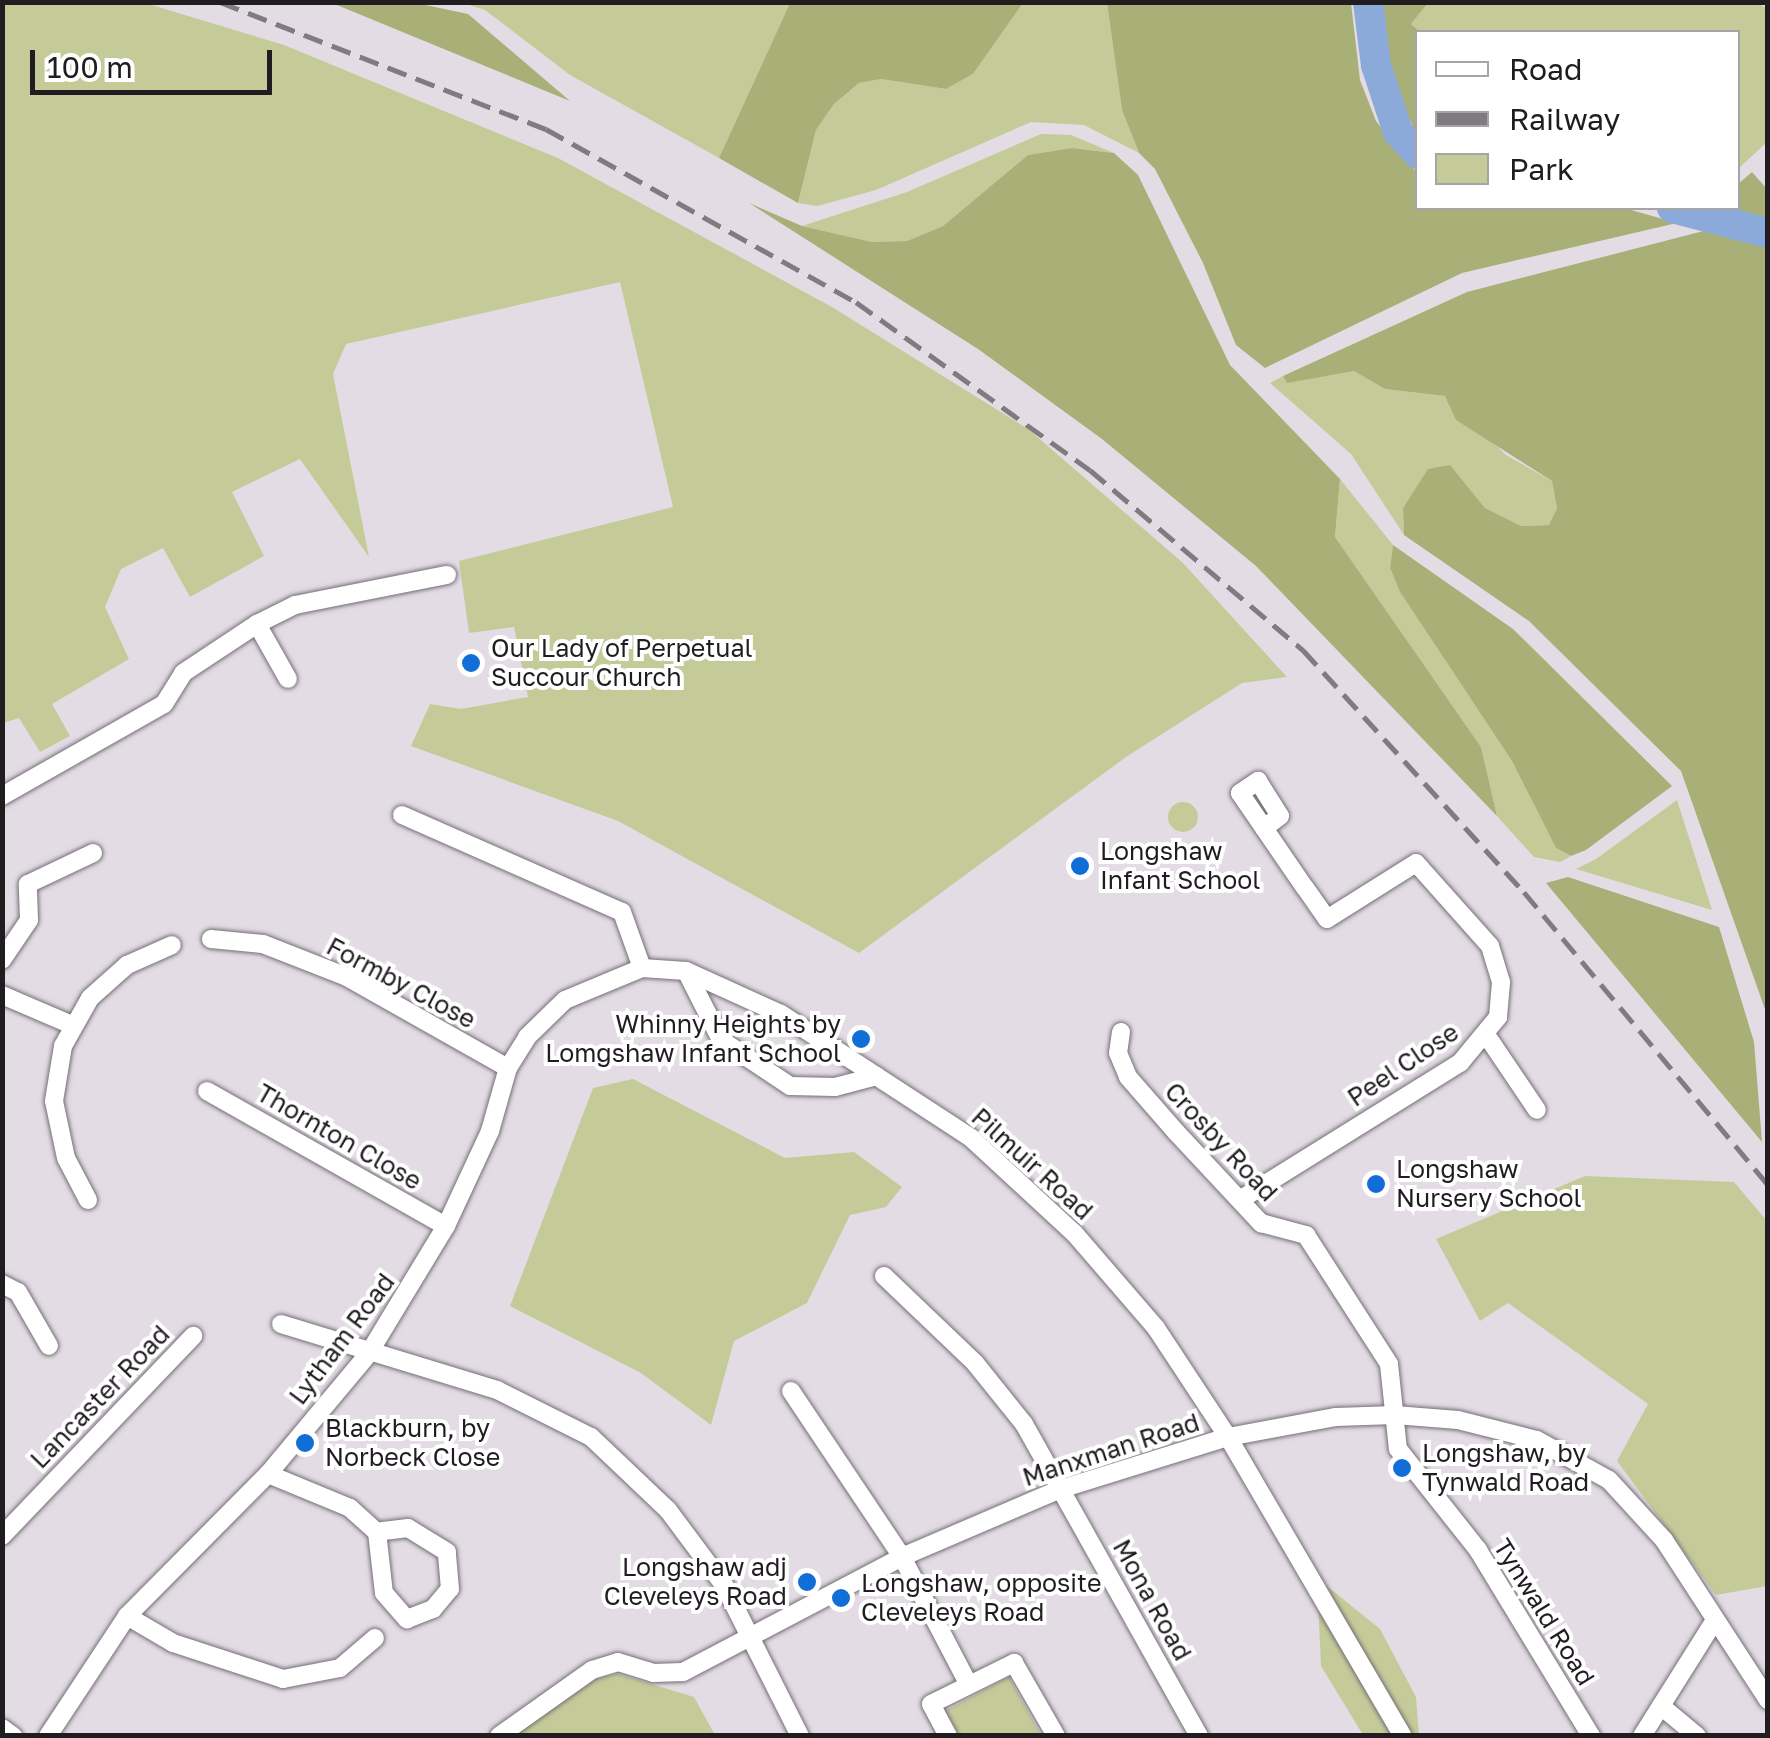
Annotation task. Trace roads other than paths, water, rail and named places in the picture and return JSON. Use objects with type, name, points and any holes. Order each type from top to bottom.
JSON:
[{"type":"street","points":[[2,796],[164,704],[183,672],[258,624],[295,606],[447,574]]},
{"type":"street","points":[[258,624],[288,679]]},
{"type":"street","points":[[402,815],[622,912],[642,968]]},
{"type":"street","name":"Peel Close","points":[[1243,1198],[1460,1063],[1487,1036],[1498,1017],[1501,982],[1490,946],[1416,863],[1327,918],[1264,828]]},
{"type":"street","points":[[2,960],[28,920],[28,884],[94,853]]},
{"type":"street","name":"Formby Close","points":[[211,940],[264,944],[347,978],[508,1068]]},
{"type":"street","points":[[88,1200],[66,1158],[54,1101],[63,1046],[90,998],[127,965],[172,945]]},
{"type":"street","name":"Pilmuir Road","points":[[642,968],[686,971],[780,1014],[971,1138],[1074,1232],[1156,1328],[1228,1438],[1403,1736]]},
{"type":"street","name":"Lytham Road","points":[[48,1736],[127,1616],[268,1474],[369,1353],[446,1226],[490,1131],[508,1068],[527,1037],[564,1000],[642,968]]},
{"type":"street","points":[[686,971],[721,1040],[790,1086],[835,1088],[877,1076]]},
{"type":"street","points":[[2,994],[74,1026]]},
{"type":"street","name":"Crosby Road","points":[[1120,1032],[1118,1053],[1128,1077],[1243,1198],[1261,1223],[1306,1235],[1389,1364],[1395,1415]]},
{"type":"street","points":[[1487,1036],[1537,1110]]},
{"type":"street","name":"Thornton Close","points":[[207,1091],[446,1226]]},
{"type":"street","name":"Mona Road","points":[[884,1276],[975,1363],[1024,1424],[1199,1736]]},
{"type":"street","points":[[2,1284],[18,1292],[49,1346]]},
{"type":"street","points":[[281,1324],[497,1390],[591,1437],[668,1510],[724,1584],[800,1736]]},
{"type":"street","name":"Lancaster Road","points":[[2,1536],[193,1336]]},
{"type":"street","points":[[791,1391],[902,1556],[969,1685]]},
{"type":"street","name":"Manxman Road","points":[[499,1736],[592,1670],[618,1662],[654,1673],[683,1672],[747,1634],[902,1556],[1061,1489],[1228,1438],[1336,1417],[1395,1415],[1458,1420],[1537,1440],[1610,1480],[1664,1540],[1768,1700]]},
{"type":"street","name":"Tynwald Road","points":[[1395,1415],[1398,1448],[1478,1550],[1591,1736]]},
{"type":"street","points":[[268,1474],[350,1508],[377,1532],[384,1593],[407,1619],[433,1609],[450,1590],[447,1552],[408,1528],[377,1532]]},
{"type":"street","points":[[127,1616],[173,1644],[283,1680],[340,1668],[375,1638]]},
{"type":"street","points":[[1642,1736],[1714,1620]]},
{"type":"street","points":[[948,1736],[932,1704],[1014,1663],[1056,1736]]},
{"type":"street","points":[[1661,1706],[1697,1736]]},
{"type":"street","points":[[2,1728],[13,1736]]},
{"type":"waterway","points":[[1368,2],[1376,65],[1398,132],[1415,151]]},
{"type":"waterway","points":[[1680,210],[1768,233]]},
{"type":"railway","points":[[220,2],[546,129],[856,302],[1090,470],[1303,650],[1524,892],[1768,1185]]},
{"type":"place","name":"Our Lady of Perpetual Succour Church","points":[[471,663]]},
{"type":"place","name":"Longshaw Infant School","points":[[1080,866]]},
{"type":"place","name":"Whinny Heights by Lomgshaw Infant School","points":[[861,1039]]},
{"type":"place","name":"Longshaw Nursery School","points":[[1376,1184]]},
{"type":"place","name":"Blackburn, by Norbeck Close","points":[[305,1443]]},
{"type":"place","name":"Longshaw, by Tynwald Road","points":[[1402,1468]]},
{"type":"place","name":"Longshaw adj Cleveleys Road","points":[[807,1582]]},
{"type":"place","name":"Longshaw, opposite Cleveleys Road","points":[[841,1598]]}]
